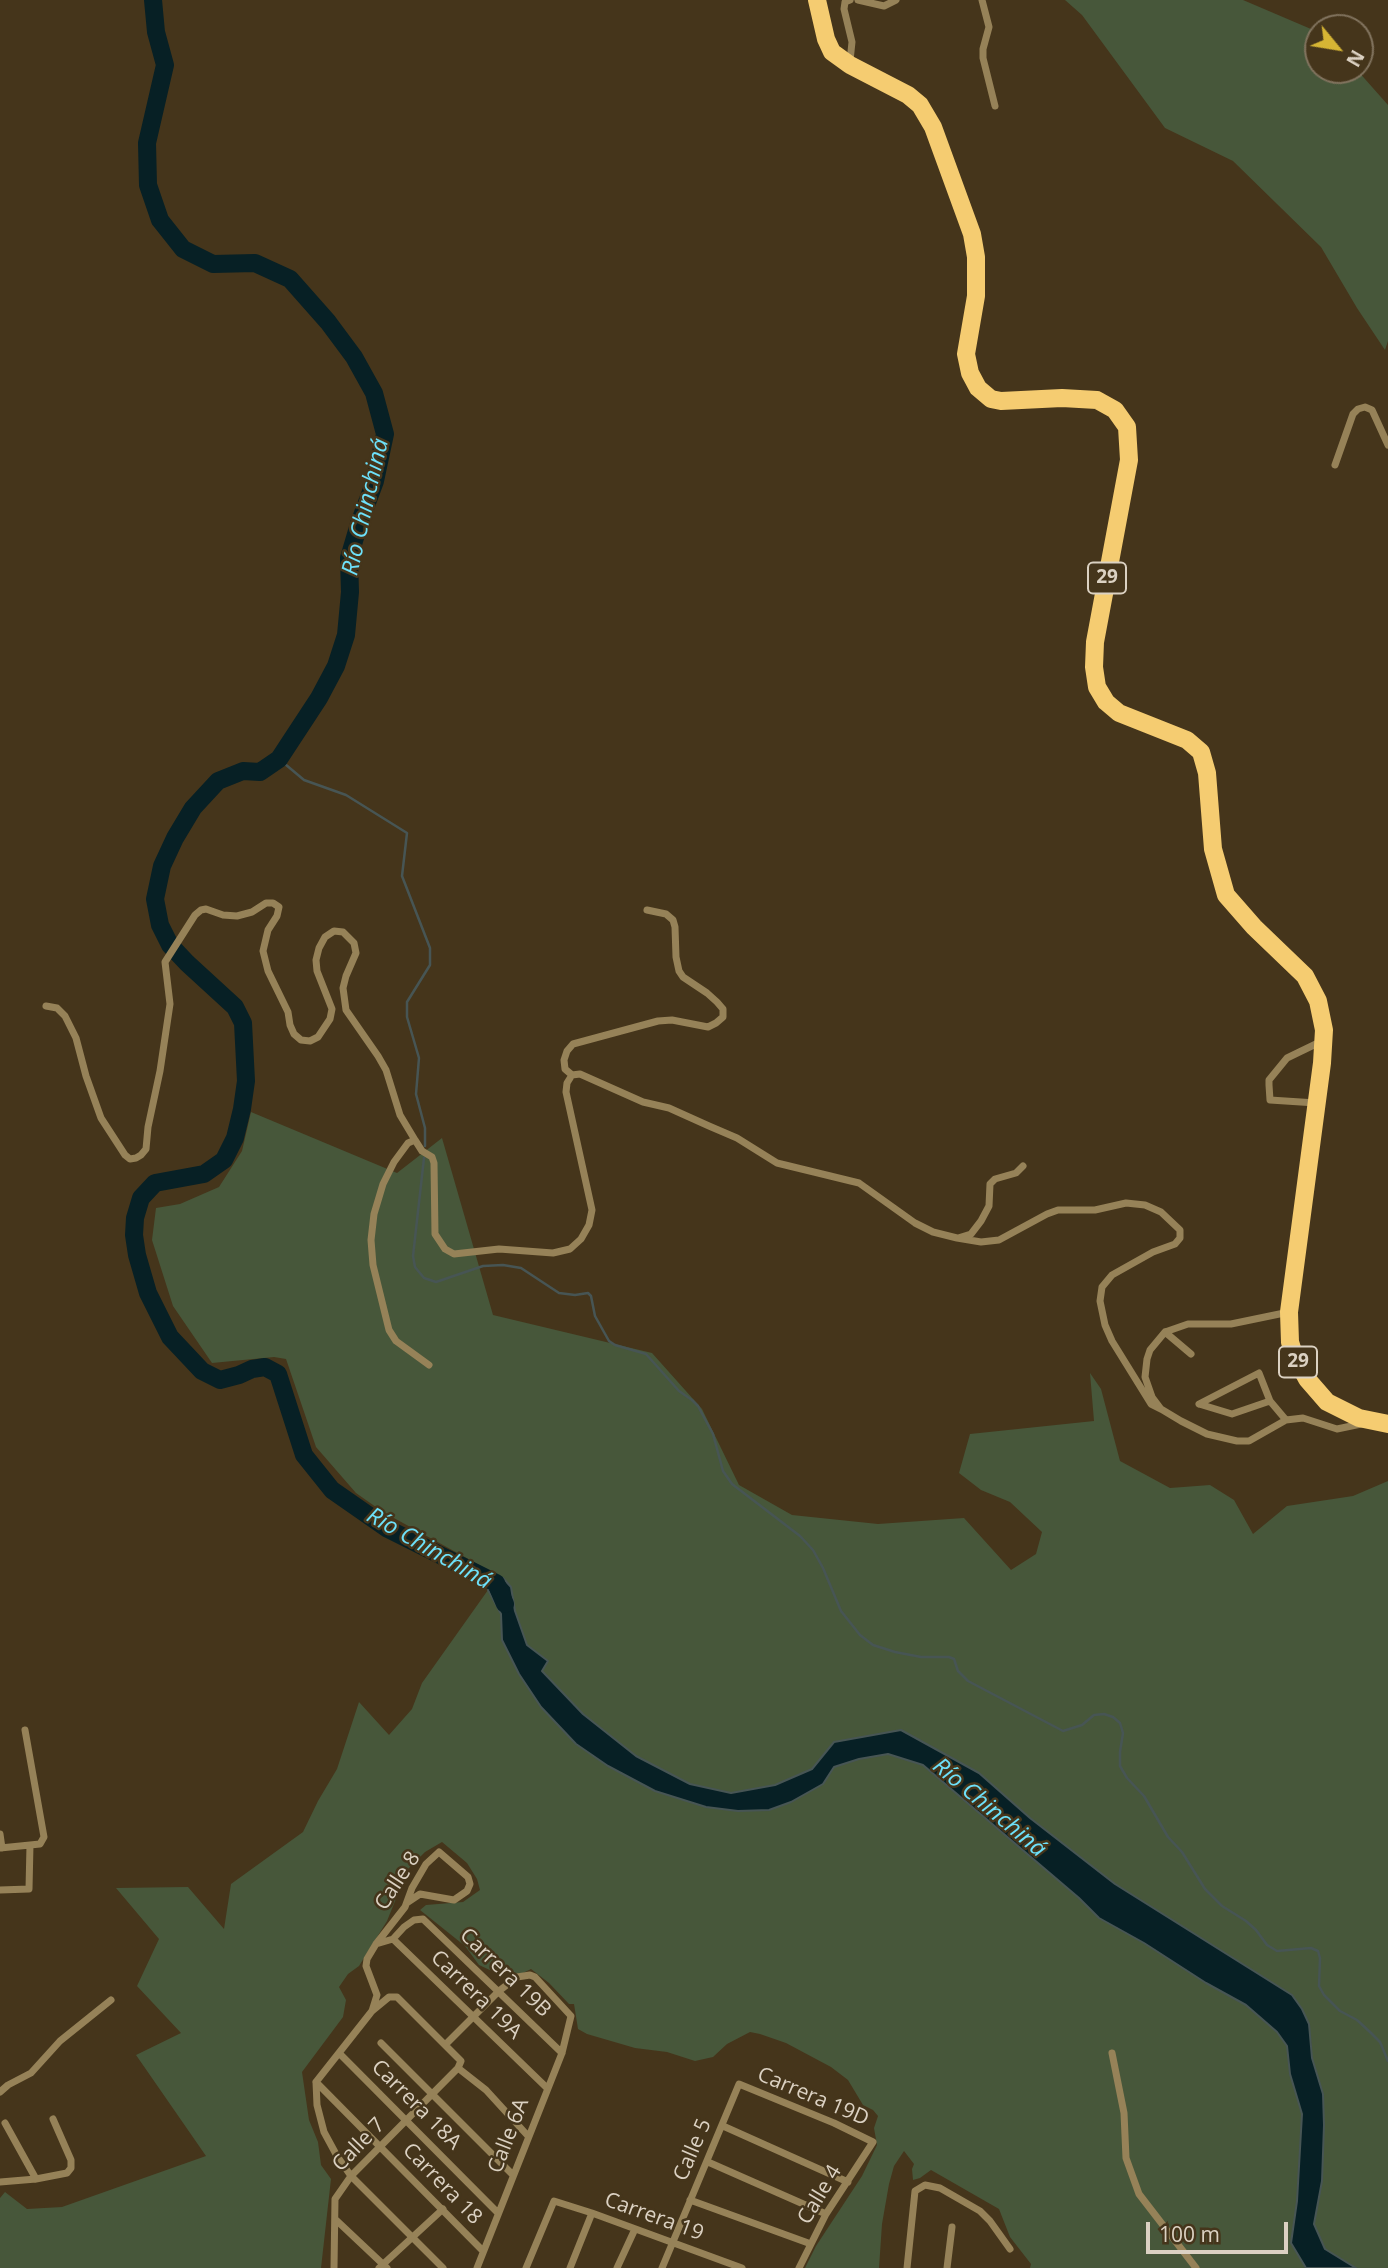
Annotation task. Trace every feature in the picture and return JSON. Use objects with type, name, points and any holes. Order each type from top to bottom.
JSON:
[{"type":"main road","name":"29","points":[[817,0],[825,39],[832,52],[920,104],[928,115],[972,234],[978,276],[966,354],[970,373],[978,388],[991,398],[1001,401],[1062,398],[1097,400],[1115,410],[1127,427],[1130,450],[1128,471],[1095,642],[1094,667],[1097,687],[1106,702],[1119,713],[1187,740],[1200,752],[1206,773],[1213,849],[1226,895],[1285,959],[1305,976],[1318,1002],[1324,1040],[1289,1312],[1290,1342],[1307,1379],[1328,1402],[1347,1414],[1380,1423]]},
{"type":"street","points":[[850,0],[845,2],[844,9],[852,42],[850,65]]},
{"type":"street","points":[[858,0],[884,6],[895,0]]},
{"type":"street","points":[[982,0],[989,27],[983,58],[995,106]]},
{"type":"street","points":[[1335,465],[1349,423],[1358,409],[1365,407],[1372,410],[1388,445]]},
{"type":"street","points":[[46,1006],[57,1009],[65,1016],[76,1038],[101,1118],[125,1156],[136,1158],[146,1149],[170,1004],[165,962],[188,925],[201,910],[237,916],[266,904],[273,903],[279,907],[265,939],[263,951],[268,971],[288,1012],[290,1025],[301,1040],[310,1041],[318,1037],[330,1019],[330,1001],[317,971],[319,948],[324,937],[334,931],[343,932],[354,943],[356,953],[343,988],[346,1010],[386,1070],[400,1115],[422,1151],[428,1154],[434,1163],[435,1234],[445,1249],[454,1254],[499,1249],[554,1253],[570,1249],[581,1239],[589,1225],[592,1210],[566,1092],[572,1075]]},
{"type":"street","points":[[647,910],[666,914],[673,920],[679,971],[683,977],[717,1002],[723,1009],[723,1017],[708,1027],[672,1020],[658,1021],[572,1044],[564,1060],[565,1069],[572,1075],[580,1074],[643,1102],[669,1108],[737,1138],[777,1163],[859,1183],[915,1223],[933,1232],[957,1238],[981,1242],[999,1240],[1058,1210],[1095,1210],[1126,1203],[1144,1205],[1161,1212],[1180,1230],[1180,1238],[1175,1244],[1153,1252],[1112,1275],[1102,1287],[1100,1301],[1105,1325],[1112,1341],[1151,1404],[1208,1434],[1237,1441],[1249,1441],[1286,1420],[1304,1418],[1337,1429],[1380,1423]]},
{"type":"street","points":[[1317,1103],[1270,1100],[1269,1080],[1287,1058],[1324,1040]]},
{"type":"street","points":[[415,1140],[401,1150],[383,1184],[370,1240],[373,1265],[389,1330],[396,1341],[429,1365]]},
{"type":"street","points":[[957,1238],[971,1234],[981,1222],[989,1206],[990,1184],[995,1179],[1016,1173],[1023,1166]]},
{"type":"street","points":[[1161,1409],[1147,1387],[1145,1368],[1150,1350],[1165,1332],[1188,1324],[1231,1324],[1289,1312]]},
{"type":"street","points":[[1165,1332],[1191,1354]]},
{"type":"street","points":[[1270,1401],[1232,1415],[1199,1404],[1259,1373],[1270,1401],[1286,1420]]},
{"type":"street","points":[[0,1834],[1,1848],[40,1844],[44,1837],[25,1730]]},
{"type":"street","points":[[0,1890],[29,1889],[30,1845]]},
{"type":"street","name":"Calle 8","points":[[372,2011],[377,1996],[366,1966],[376,1944],[408,1902],[421,1894],[454,1900],[467,1891],[470,1884],[468,1877],[439,1852],[426,1864],[412,1888],[408,1902]]},
{"type":"street","name":"Carrera 19B","points":[[393,1938],[414,1920],[423,1919],[562,2053]]},
{"type":"street","points":[[376,1944],[393,1938]]},
{"type":"street","name":"Carrera 19A","points":[[393,1938],[547,2088]]},
{"type":"street","name":"Calle 6A","points":[[477,2268],[562,2053],[571,2016],[536,1977],[517,1977],[499,1991]]},
{"type":"street","points":[[445,2045],[499,1991]]},
{"type":"street","points":[[443,2268],[351,2176],[337,2156],[324,2132],[317,2105],[316,2082],[372,2011],[389,1997],[397,1997],[461,2061],[458,2068],[486,2090],[528,2136]]},
{"type":"street","points":[[0,2092],[31,2073],[60,2041],[111,2000]]},
{"type":"street","points":[[381,2043],[513,2175]]},
{"type":"street","name":"Carrera 18A","points":[[339,2053],[498,2213]]},
{"type":"street","points":[[1112,2053],[1124,2113],[1126,2158],[1139,2194],[1196,2268]]},
{"type":"street","name":"Calle 7","points":[[336,2267],[335,2199],[351,2176],[458,2068]]},
{"type":"street","name":"Carrera 18","points":[[316,2082],[483,2251]]},
{"type":"street","name":"Calle 5","points":[[662,2268],[739,2084]]},
{"type":"street","name":"Carrera 19D","points":[[739,2084],[873,2142]]},
{"type":"street","points":[[0,2182],[36,2179],[67,2172],[71,2168],[71,2160],[53,2119]]},
{"type":"street","points":[[5,2123],[36,2179]]},
{"type":"street","points":[[723,2126],[848,2182]]},
{"type":"street","name":"Calle 4","points":[[799,2268],[827,2214],[873,2142]]},
{"type":"street","points":[[708,2162],[827,2214]]},
{"type":"street","points":[[907,2268],[915,2191],[925,2185],[933,2186],[980,2211],[1010,2249]]},
{"type":"street","points":[[690,2200],[811,2244]]},
{"type":"street","name":"Carrera 19","points":[[526,2268],[554,2201],[742,2268]]},
{"type":"street","points":[[335,2219],[383,2267],[443,2209]]},
{"type":"street","points":[[570,2268],[592,2213]]},
{"type":"street","points":[[947,2268],[952,2227]]},
{"type":"street","points":[[617,2268],[635,2229]]},
{"type":"green space","points":[[1065,0],[1243,0],[1304,26],[1304,84],[1369,84],[1388,105],[1388,341],[1385,350],[1321,247],[1233,161],[1165,128],[1082,15]]},
{"type":"green space","points":[[251,1112],[397,1173],[442,1138],[493,1315],[652,1353],[702,1409],[739,1485],[792,1515],[878,1524],[964,1518],[1011,1570],[1036,1554],[1042,1532],[1010,1502],[981,1490],[959,1473],[970,1434],[1094,1421],[1090,1373],[1101,1389],[1120,1461],[1170,1488],[1210,1485],[1234,1500],[1253,1534],[1287,1506],[1353,1496],[1388,1481],[1388,2268],[1356,2268],[1325,2249],[1314,2224],[1322,2181],[1323,2095],[1312,2058],[1311,2039],[1292,1995],[1115,1884],[1030,1818],[979,1773],[901,1731],[834,1742],[812,1769],[775,1785],[731,1793],[690,1784],[636,1756],[583,1714],[542,1671],[547,1661],[527,1646],[515,1611],[511,1587],[503,1578],[383,1512],[356,1493],[316,1447],[286,1359],[274,1357],[212,1363],[173,1306],[152,1240],[156,1208],[180,1204],[219,1187],[242,1151]]},
{"type":"green space","points":[[488,1590],[501,1614],[502,1640],[519,1674],[541,1707],[576,1744],[608,1766],[655,1791],[706,1807],[823,1784],[834,1767],[859,1759],[888,1754],[923,1765],[1100,1918],[1246,2005],[1277,2032],[1287,2046],[1290,2074],[1302,2114],[1297,2201],[1291,2243],[1306,2268],[1030,2268],[1031,2264],[1010,2237],[999,2209],[931,2170],[913,2180],[914,2164],[904,2151],[894,2166],[889,2184],[882,2224],[879,2268],[805,2268],[816,2246],[862,2176],[877,2145],[874,2128],[878,2116],[863,2105],[848,2080],[831,2067],[786,2043],[750,2032],[727,2044],[713,2057],[695,2061],[667,2052],[635,2048],[578,2029],[574,2004],[569,2004],[531,1969],[521,1974],[494,1972],[479,1965],[465,1946],[420,1910],[426,1905],[463,1902],[480,1890],[467,1863],[442,1842],[425,1852],[408,1869],[387,1921],[359,1966],[348,1974],[339,1987],[346,2000],[343,2017],[302,2072],[309,2120],[318,2142],[321,2165],[331,2179],[321,2268],[0,2268],[0,2198],[5,2192],[27,2209],[62,2207],[206,2156],[136,2055],[181,2033],[137,1986],[159,1939],[116,1888],[188,1887],[224,1929],[231,1884],[303,1832],[337,1769],[359,1702],[389,1735],[412,1709],[422,1683]]},
{"type":"water","points":[[503,1578],[511,1587],[515,1611],[527,1645],[548,1661],[542,1671],[583,1714],[636,1756],[690,1784],[731,1793],[775,1785],[812,1769],[834,1742],[901,1730],[979,1773],[1030,1818],[1115,1884],[1292,1995],[1309,2024],[1312,2058],[1323,2094],[1322,2181],[1314,2224],[1325,2249],[1356,2268],[1306,2268],[1291,2243],[1297,2201],[1302,2114],[1290,2074],[1287,2046],[1277,2032],[1246,2005],[1099,1918],[923,1765],[888,1754],[859,1759],[834,1767],[823,1784],[791,1802],[769,1810],[738,1811],[706,1807],[655,1791],[608,1766],[576,1744],[541,1707],[519,1674],[502,1640],[501,1614],[488,1590]]},
{"type":"waterway","name":"Río Chinchiná","points":[[153,0],[156,32],[165,65],[147,143],[148,185],[160,220],[183,249],[213,264],[255,263],[290,279],[328,322],[354,357],[374,393],[385,434],[375,481],[349,558],[350,592],[346,635],[336,666],[319,698],[279,759],[260,772],[243,771],[218,781],[193,808],[162,866],[155,899],[160,925],[170,945],[235,1007],[243,1023],[246,1081],[235,1138],[224,1160],[204,1174],[155,1183],[141,1198],[135,1218],[137,1255],[148,1293],[170,1337],[202,1371],[220,1380],[265,1367],[278,1374],[304,1455],[332,1490],[388,1529],[496,1583],[505,1604]]},
{"type":"waterway","points":[[279,759],[304,780],[346,795],[407,833],[402,876],[430,948],[430,965],[407,1002],[407,1017],[419,1058],[416,1094],[425,1128],[425,1146]]},
{"type":"waterway","points":[[424,1158],[413,1256],[415,1267],[424,1278],[436,1282],[483,1266],[503,1265],[521,1268],[559,1293],[588,1293],[595,1316],[609,1341],[646,1354],[679,1391],[698,1406],[713,1434],[723,1471],[732,1484],[800,1536],[813,1550],[841,1611],[860,1635],[873,1645],[895,1652],[954,1659],[958,1671],[968,1681],[1063,1731],[1082,1725],[1094,1715],[1113,1717],[1120,1723],[1123,1733],[1120,1766],[1144,1796],[1168,1837],[1182,1852],[1205,1889],[1222,1906],[1246,1921],[1267,1945],[1277,1951],[1311,1948],[1318,1951],[1319,1986],[1324,1995],[1380,2042],[1388,2061]]}]
